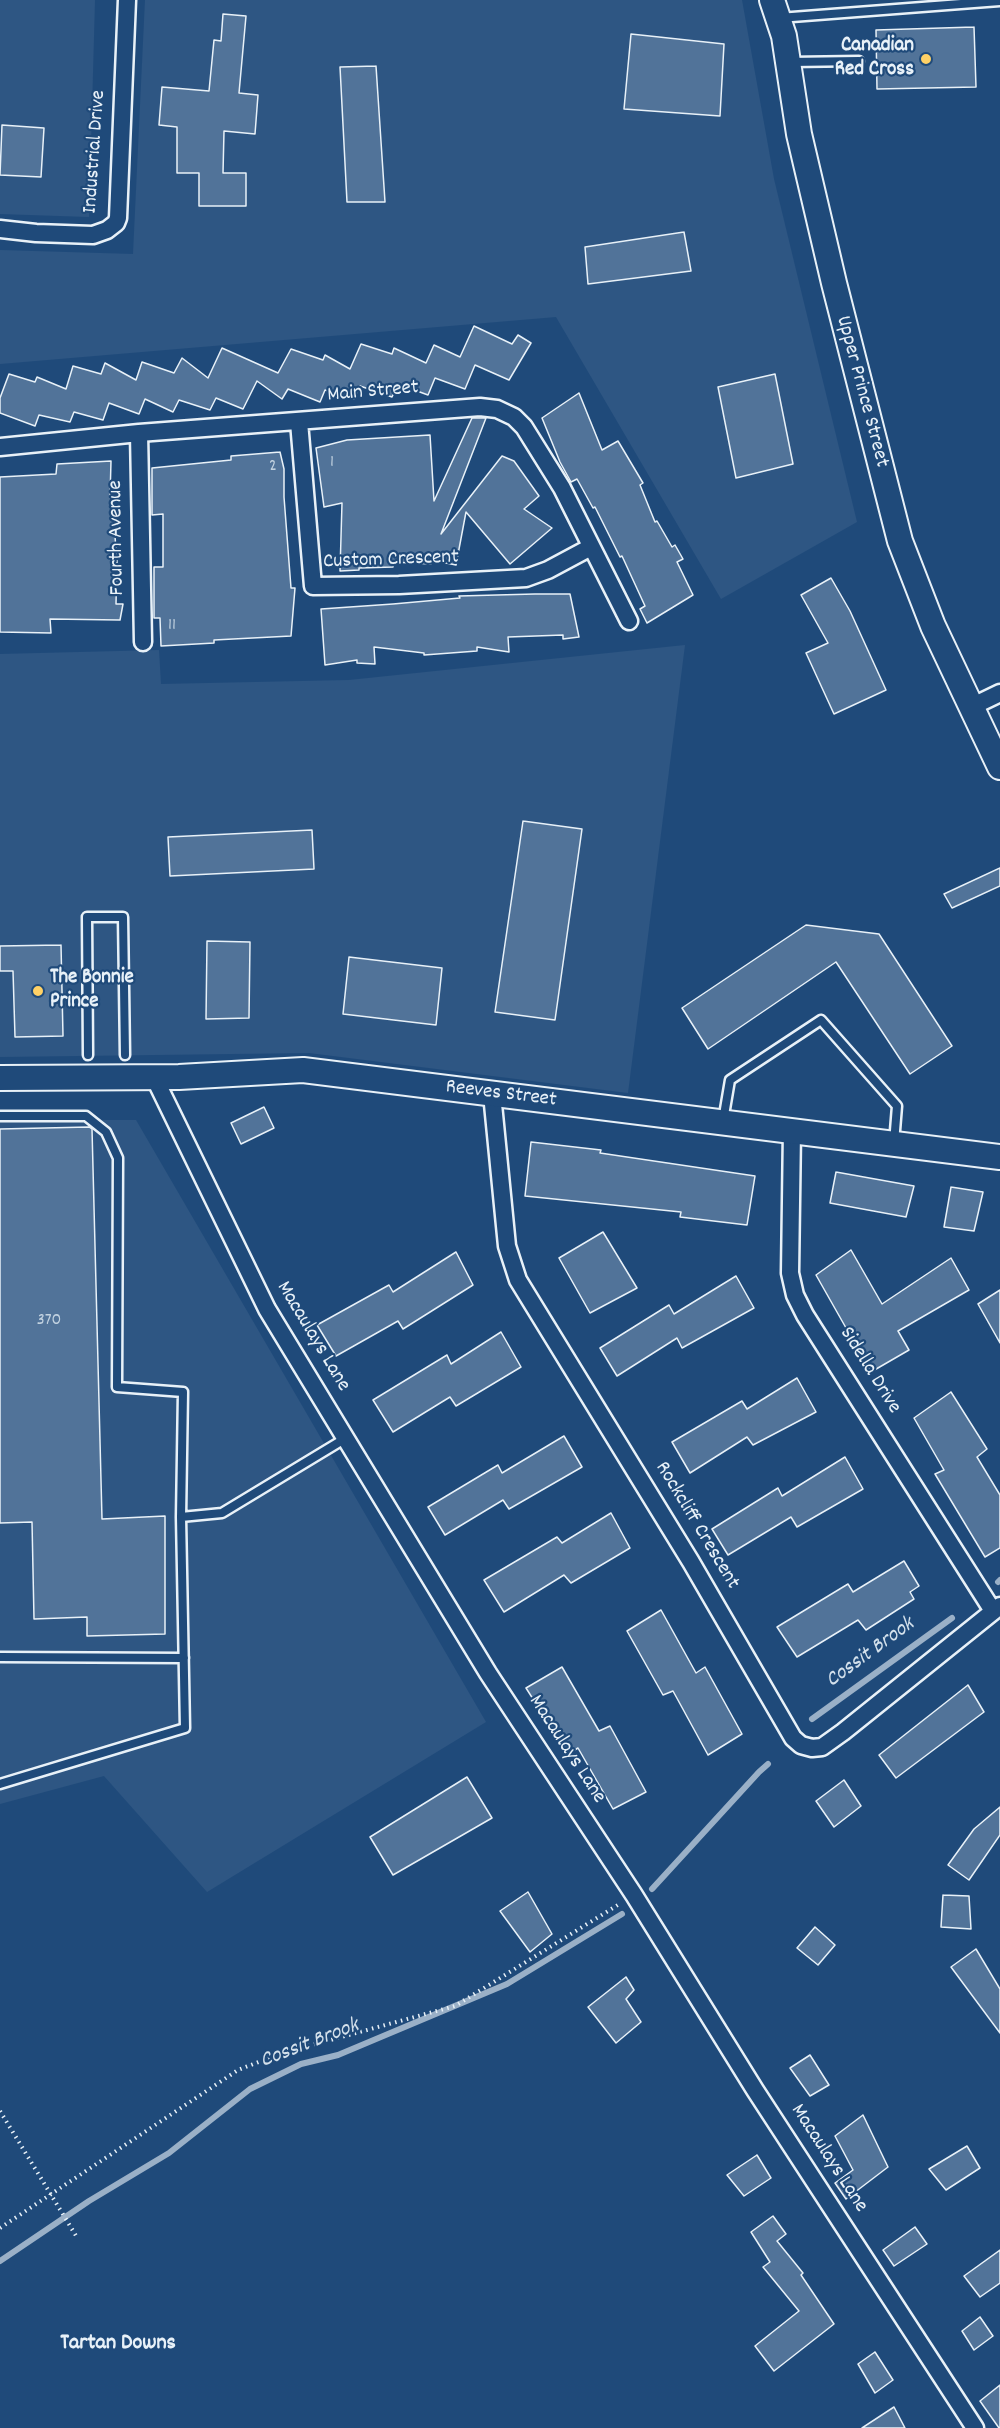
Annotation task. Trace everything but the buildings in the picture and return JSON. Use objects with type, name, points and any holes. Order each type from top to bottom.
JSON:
[{"type":"street","name":"Industrial Drive","points":[[0,229],[93,235],[107,230],[116,223],[127,0]]},
{"type":"street","name":"Upper Prince Street","points":[[775,9],[784,36],[799,134],[841,316],[900,541],[933,626],[1000,767]]},
{"type":"street","name":"Main Street","points":[[0,447],[139,433],[480,407],[504,412],[524,427],[562,488],[629,621]]},
{"type":"street","name":"Custom Crescent","points":[[299,422],[313,586],[399,585],[526,578],[549,570],[591,547]]},
{"type":"street","name":"Fourth Avenue","points":[[139,433],[143,642]]},
{"type":"street","points":[[970,707],[1000,693]]},
{"type":"street","name":"Reeves Street","points":[[0,1078],[154,1077],[303,1070],[1000,1157]]},
{"type":"street","name":"Macaulays Lane","points":[[154,1077],[267,1309],[488,1673],[634,1896],[755,2090],[975,2428]]},
{"type":"street","name":"Rockcliff Crescent","points":[[492,1094],[507,1246],[518,1280],[692,1562],[794,1738],[801,1745],[812,1748],[822,1747],[996,1609]]},
{"type":"street","name":"Sidella Drive","points":[[792,1130],[790,1273],[795,1295],[805,1315],[996,1609]]},
{"type":"lane","points":[[775,9],[1000,1]]},
{"type":"lane","points":[[788,62],[859,61]]},
{"type":"lane","points":[[88,1055],[87,917],[123,917],[125,1055]]},
{"type":"lane","points":[[723,1122],[730,1080],[821,1020],[897,1106],[894,1143]]},
{"type":"lane","points":[[0,1116],[86,1116],[106,1132],[118,1158],[117,1387],[183,1392],[185,1728],[0,1784]]},
{"type":"lane","points":[[182,1517],[222,1513],[346,1437]]},
{"type":"lane","points":[[0,1657],[184,1658]]},
{"type":"path","points":[[0,2228],[238,2070],[279,2054],[455,2006],[634,1896]]},
{"type":"path","points":[[0,2111],[78,2239]]},
{"type":"shaded area","points":[[0,0],[95,0],[89,217],[0,214]]},
{"type":"shaded area","points":[[145,0],[742,0],[774,179],[857,522],[721,599],[556,317],[0,364],[0,250],[133,254]]},
{"type":"shaded area","points":[[685,645],[628,1093],[309,1053],[0,1057],[0,654],[159,650],[161,684],[349,680]]},
{"type":"shaded area","points":[[0,1120],[136,1120],[486,1722],[207,1892],[104,1776],[0,1804]]},
{"type":"waterway","name":"Cossit Brook","points":[[812,1719],[952,1618]]},
{"type":"waterway","name":"Cossit Brook","points":[[652,1889],[768,1764]]},
{"type":"waterway","name":"Cossit Brook","points":[[0,2261],[89,2201],[169,2153],[250,2089],[301,2064],[338,2055],[507,1984],[622,1914]]},
{"type":"place","name":"Canadian Red Cross","points":[[926,59]]},
{"type":"place","name":"The Bonnie Prince","points":[[38,991]]},
{"type":"district","name":"Tartan Downs","points":[[118,2345]]}]
